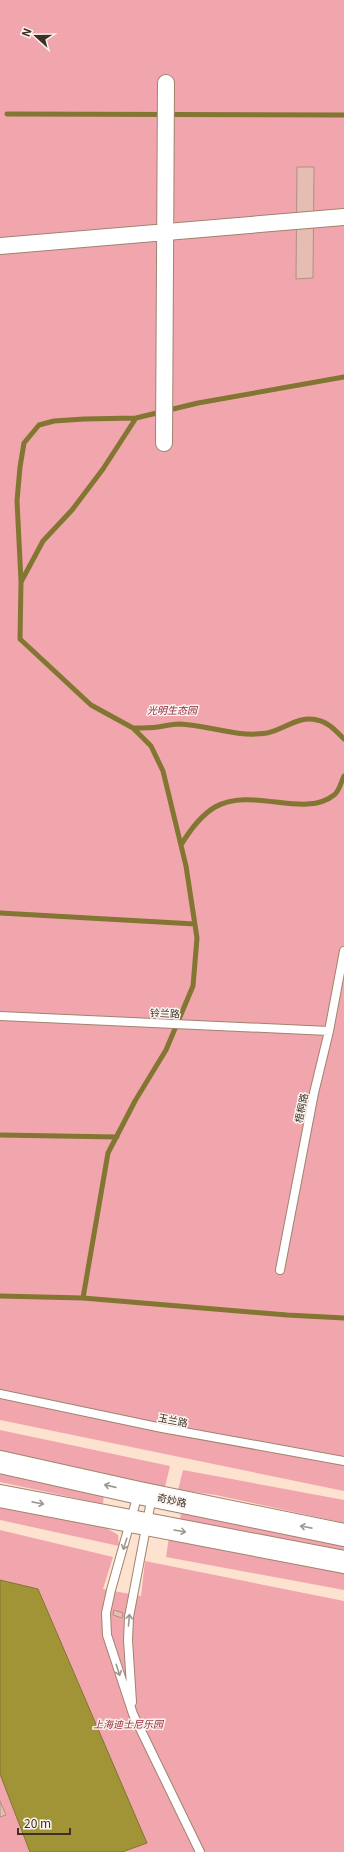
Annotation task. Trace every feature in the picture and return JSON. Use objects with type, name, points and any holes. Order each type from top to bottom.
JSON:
[{"type":"street","points":[[164,443],[166,83]]},
{"type":"street","points":[[0,246],[344,217]]},
{"type":"street","name":"奇妙路","points":[[0,1462],[145,1494],[344,1535]]},
{"type":"street","points":[[0,1496],[344,1562]]},
{"type":"lane","name":"梧桐路","points":[[280,1270],[314,1093],[329,1031],[344,951]]},
{"type":"lane","name":"铃兰路","points":[[0,1016],[329,1031]]},
{"type":"lane","name":"玉兰路","points":[[0,1394],[162,1428],[344,1461]]},
{"type":"lane","points":[[133,1714],[128,1640],[129,1618],[139,1523],[145,1494]]},
{"type":"lane","points":[[145,1494],[139,1523],[120,1560],[106,1613],[107,1635],[133,1714],[200,1852]]},
{"type":"green space","name":"光明生态园","points":[[0,0],[344,0],[344,1491],[0,1420]]},
{"type":"green space","points":[[0,1430],[170,1466],[165,1487],[0,1452]]},
{"type":"green space","points":[[183,1470],[344,1500],[344,1523],[216,1495],[178,1490]]},
{"type":"green space","points":[[0,1471],[104,1493],[103,1504],[0,1482]]},
{"type":"green space","points":[[0,1501],[95,1524],[118,1535],[119,1546],[0,1520]]},
{"type":"green space","points":[[182,1510],[344,1542],[344,1553],[179,1522]]},
{"type":"green space","name":"上海迪士尼乐园","points":[[0,1530],[113,1557],[103,1589],[141,1596],[145,1561],[344,1601],[344,1852],[0,1852]]},
{"type":"green space","points":[[169,1537],[344,1570],[344,1590],[166,1557]]},
{"type":"shaded area","points":[[0,1580],[38,1589],[147,1843],[122,1852],[30,1852],[0,1774]]},
{"type":"building","points":[[297,167],[314,167],[313,278],[296,279]]},
{"type":"building","points":[[114,1610],[123,1613],[122,1618],[113,1615]]},
{"type":"building","points":[[0,1801],[6,1815],[0,1817]]},
{"type":"waterway","points":[[7,114],[344,115]]},
{"type":"waterway","points":[[83,1298],[108,1153],[135,1101],[166,1050],[193,986],[197,938],[186,866],[163,771],[151,746],[133,728],[91,705],[20,639],[21,582],[43,541],[72,510],[103,469],[136,418],[198,403],[344,377]]},
{"type":"waterway","points":[[21,581],[17,501],[24,443],[39,425],[54,421],[136,418]]},
{"type":"waterway","points":[[133,728],[179,724],[233,733],[256,734],[267,733],[297,721],[310,719],[321,721],[328,725],[344,739]]},
{"type":"waterway","points":[[181,845],[188,834],[205,815],[215,807],[229,801],[261,800],[293,804],[322,802],[336,794],[344,776]]},
{"type":"waterway","points":[[0,913],[195,924]]},
{"type":"waterway","points":[[0,1135],[117,1137]]},
{"type":"waterway","points":[[0,1296],[83,1298],[287,1315],[344,1318]]}]
